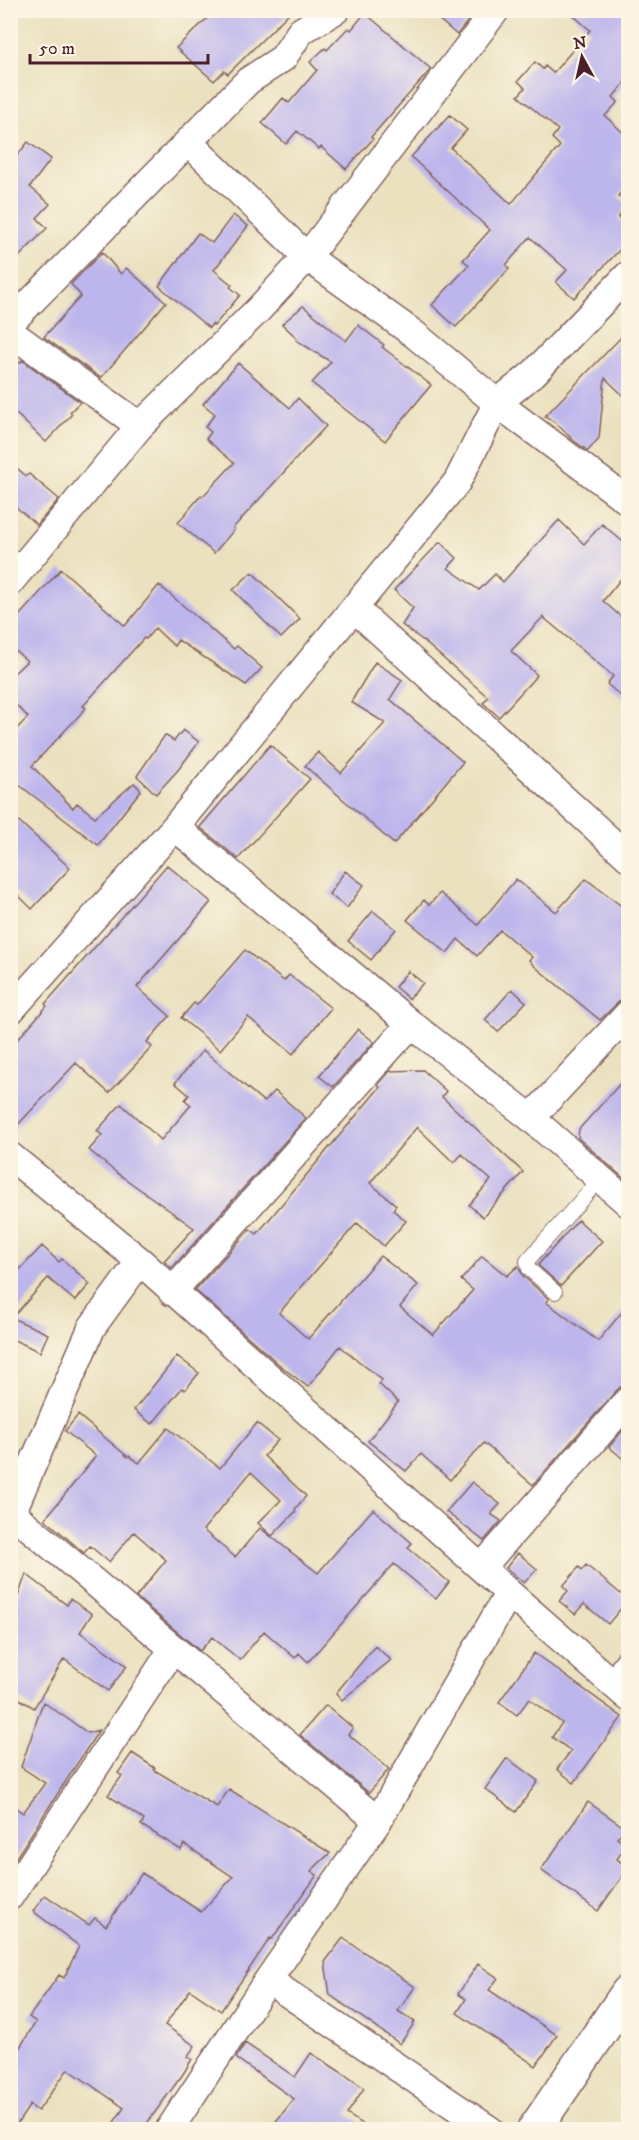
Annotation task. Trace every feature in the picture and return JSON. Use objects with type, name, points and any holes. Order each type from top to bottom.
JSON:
[{"type":"street","points":[[10,323],[248,81],[283,58],[301,31],[336,10]]},
{"type":"street","points":[[10,582],[140,426],[258,310],[307,257],[496,10]]},
{"type":"street","points":[[188,142],[307,257],[414,334],[496,404],[628,501]]},
{"type":"street","points":[[10,1011],[175,827],[457,482],[496,404],[534,373],[628,275]]},
{"type":"street","points":[[10,332],[140,426]]},
{"type":"street","points":[[355,609],[628,857]]},
{"type":"street","points":[[175,827],[411,1024],[531,1118],[628,1203]]},
{"type":"street","points":[[531,1118],[628,1014]]},
{"type":"street","points":[[172,1292],[411,1024]]},
{"type":"street","points":[[10,1156],[140,1262],[509,1593],[624,1682]]},
{"type":"street","points":[[140,1262],[92,1327],[11,1515],[378,1821]]},
{"type":"street","points":[[482,1567],[628,1401]]},
{"type":"street","points":[[169,2130],[268,1980],[378,1821],[509,1593]]},
{"type":"street","points":[[10,1896],[173,1649]]},
{"type":"street","points":[[268,1980],[489,2130]]},
{"type":"street","points":[[534,2130],[628,1992]]},
{"type":"lane","points":[[555,1292],[529,1269],[527,1261],[600,1179]]},
{"type":"building","points":[[216,10],[292,10],[228,74],[224,71],[214,81],[176,48]]},
{"type":"building","points":[[428,10],[476,10],[457,35]]},
{"type":"building","points":[[567,10],[628,10],[628,79],[613,97],[618,102],[605,116],[628,137],[628,185],[618,196],[628,205],[618,218],[628,227],[628,241],[574,298],[556,282],[567,270],[530,237],[506,265],[509,269],[456,327],[432,305],[469,265],[463,260],[490,230],[411,157],[450,115],[467,130],[451,148],[511,204],[560,146],[552,138],[558,130],[518,96],[525,88],[518,81],[535,62],[543,69],[545,66],[553,73],[590,30]]},
{"type":"building","points":[[365,13],[431,69],[346,169],[321,147],[319,149],[297,131],[286,144],[262,123],[283,98],[289,103],[317,70],[310,62],[325,48],[327,50],[348,28],[351,30]]},
{"type":"building","points":[[28,142],[51,159],[30,187],[50,204],[37,218],[47,228],[10,266],[10,164]]},
{"type":"building","points":[[233,215],[248,226],[214,270],[240,295],[214,326],[212,324],[209,328],[159,286],[198,233],[212,243]]},
{"type":"building","points":[[102,252],[121,274],[126,268],[166,302],[101,378],[44,337],[81,296],[71,284]]},
{"type":"building","points":[[303,306],[346,341],[358,325],[431,385],[385,441],[312,383],[331,362],[296,340],[297,338],[282,324]]},
{"type":"building","points":[[628,330],[628,400],[605,378],[599,438],[588,451],[545,416]]},
{"type":"building","points":[[10,355],[20,363],[22,360],[80,402],[46,442],[10,408]]},
{"type":"building","points":[[238,363],[290,408],[298,398],[326,426],[233,528],[234,530],[214,553],[178,523],[201,495],[202,497],[234,463],[206,439],[211,432],[205,427],[215,414],[203,404]]},
{"type":"building","points":[[10,462],[26,476],[29,474],[59,499],[37,525],[10,502]]},
{"type":"building","points":[[559,520],[584,544],[602,524],[628,546],[628,570],[603,601],[628,623],[628,702],[607,684],[613,676],[543,617],[511,651],[537,675],[499,717],[483,703],[488,697],[402,625],[413,608],[394,590],[440,542],[457,558],[448,568],[479,590],[495,574],[503,582]]},
{"type":"building","points":[[61,569],[125,626],[159,585],[234,649],[237,646],[262,668],[246,685],[178,640],[174,646],[155,628],[146,639],[144,638],[83,706],[86,708],[32,766],[73,808],[77,803],[95,817],[134,783],[141,790],[98,845],[10,778],[10,736],[28,717],[10,699],[10,677],[27,661],[10,646],[10,626]]},
{"type":"building","points":[[252,572],[300,619],[281,638],[233,590]]},
{"type":"building","points":[[375,662],[402,680],[390,699],[463,762],[394,844],[305,766],[318,752],[341,773],[385,723],[351,702]]},
{"type":"building","points":[[183,730],[199,742],[156,794],[137,776],[165,735],[174,741]]},
{"type":"building","points":[[270,745],[310,779],[238,859],[200,827]]},
{"type":"building","points":[[10,813],[70,868],[32,909],[10,887]]},
{"type":"building","points":[[167,865],[211,902],[137,987],[170,1016],[147,1042],[152,1047],[109,1093],[76,1063],[10,1133],[10,1048],[47,1006],[45,1004]]},
{"type":"building","points":[[345,871],[364,885],[347,908],[329,894]]},
{"type":"building","points":[[516,879],[556,912],[586,879],[628,911],[628,993],[600,1020],[533,965],[529,960],[532,957],[500,930],[477,956],[458,939],[447,953],[407,920],[424,900],[429,905],[440,893],[478,925]]},
{"type":"building","points":[[373,911],[396,929],[371,960],[348,941]]},
{"type":"building","points":[[245,950],[284,981],[289,975],[331,1008],[293,1054],[248,1017],[220,1050],[181,1018],[194,1003],[197,1005]]},
{"type":"building","points":[[408,971],[423,983],[409,999],[395,987]]},
{"type":"building","points":[[512,989],[526,1002],[498,1032],[485,1020]]},
{"type":"building","points":[[358,1029],[374,1042],[333,1087],[319,1076]]},
{"type":"building","points":[[203,1050],[264,1102],[275,1091],[306,1118],[172,1268],[164,1261],[194,1228],[89,1150],[102,1135],[97,1131],[121,1104],[161,1140],[191,1105],[185,1100],[189,1095],[175,1083]]},
{"type":"building","points":[[423,1070],[446,1091],[442,1097],[523,1172],[483,1217],[469,1205],[491,1180],[462,1154],[454,1163],[417,1127],[370,1183],[396,1205],[393,1210],[406,1221],[384,1246],[357,1223],[279,1313],[308,1339],[380,1256],[418,1285],[400,1307],[433,1335],[473,1290],[461,1280],[482,1256],[507,1276],[518,1266],[523,1276],[549,1299],[546,1302],[598,1341],[628,1305],[628,1386],[622,1386],[616,1391],[533,1485],[484,1443],[450,1480],[421,1454],[406,1471],[368,1441],[398,1402],[379,1384],[382,1380],[340,1346],[308,1387],[195,1290],[250,1229],[257,1234],[380,1087],[378,1085],[390,1071]]},
{"type":"building","points":[[628,1075],[628,1182],[578,1138],[579,1129]]},
{"type":"building","points":[[578,1220],[602,1241],[561,1286],[538,1265]]},
{"type":"building","points":[[42,1246],[59,1262],[62,1259],[90,1284],[75,1301],[48,1278],[12,1318],[48,1334],[40,1352],[10,1338],[10,1280]]},
{"type":"building","points":[[177,1356],[199,1373],[185,1390],[182,1388],[152,1424],[134,1410]]},
{"type":"building","points":[[78,1415],[128,1457],[139,1463],[168,1428],[220,1468],[257,1423],[278,1440],[264,1456],[306,1496],[295,1509],[296,1511],[272,1536],[258,1523],[281,1500],[251,1472],[203,1530],[235,1557],[260,1528],[318,1573],[373,1509],[412,1543],[408,1548],[449,1582],[436,1599],[394,1564],[308,1662],[299,1653],[295,1658],[264,1631],[240,1660],[212,1637],[200,1651],[136,1597],[166,1560],[134,1532],[109,1562],[90,1546],[84,1553],[45,1519],[96,1456],[65,1431]]},
{"type":"building","points":[[628,1424],[628,1463],[609,1447]]},
{"type":"building","points":[[472,1482],[500,1504],[491,1514],[501,1521],[484,1541],[446,1512]]},
{"type":"building","points":[[518,1553],[537,1569],[524,1583],[506,1568]]},
{"type":"building","points":[[586,1565],[628,1600],[608,1624],[584,1604],[575,1614],[559,1601],[568,1591],[563,1586],[579,1567],[582,1570]]},
{"type":"building","points":[[26,1574],[67,1605],[70,1599],[92,1614],[80,1632],[127,1666],[108,1691],[64,1659],[34,1708],[10,1693],[10,1625],[19,1613],[13,1611]]},
{"type":"building","points":[[375,1646],[391,1660],[342,1700],[336,1693]]},
{"type":"building","points":[[534,1653],[622,1717],[574,1783],[557,1769],[571,1751],[552,1737],[562,1723],[529,1699],[517,1715],[499,1702]]},
{"type":"building","points":[[43,1702],[88,1733],[99,1730],[10,1867],[10,1804],[23,1813],[45,1783],[21,1767]]},
{"type":"building","points":[[326,1705],[353,1728],[348,1734],[389,1769],[369,1793],[300,1735]]},
{"type":"building","points":[[132,1753],[155,1768],[154,1770],[217,1807],[229,1789],[330,1853],[311,1871],[317,1875],[272,1939],[270,1938],[221,2011],[190,1990],[165,2025],[195,2046],[187,2057],[192,2059],[183,2074],[142,2130],[124,2130],[114,2122],[124,2108],[68,2069],[38,2111],[30,2105],[13,2130],[10,2130],[10,2073],[16,2064],[11,2061],[36,2022],[29,2017],[59,1975],[64,1978],[79,1946],[33,1911],[45,1895],[89,1925],[95,1918],[106,1926],[142,1873],[201,1912],[233,1877],[184,1844],[181,1850],[141,1825],[144,1820],[108,1795],[122,1776],[118,1773]]},
{"type":"building","points":[[507,1758],[538,1781],[516,1812],[485,1789]]},
{"type":"building","points":[[588,1802],[625,1828],[617,1838],[626,1845],[617,1859],[628,1868],[598,1911],[541,1870]]},
{"type":"building","points":[[343,1938],[415,1987],[398,2011],[415,2022],[400,2044],[330,1995],[325,1962]]},
{"type":"building","points":[[478,1964],[498,1978],[489,1990],[557,2035],[536,2066],[457,2013],[466,1999],[458,1994]]},
{"type":"building","points":[[245,2043],[295,2077],[311,2053],[364,2088],[347,2114],[371,2130],[269,2130],[294,2099],[236,2058]]}]
